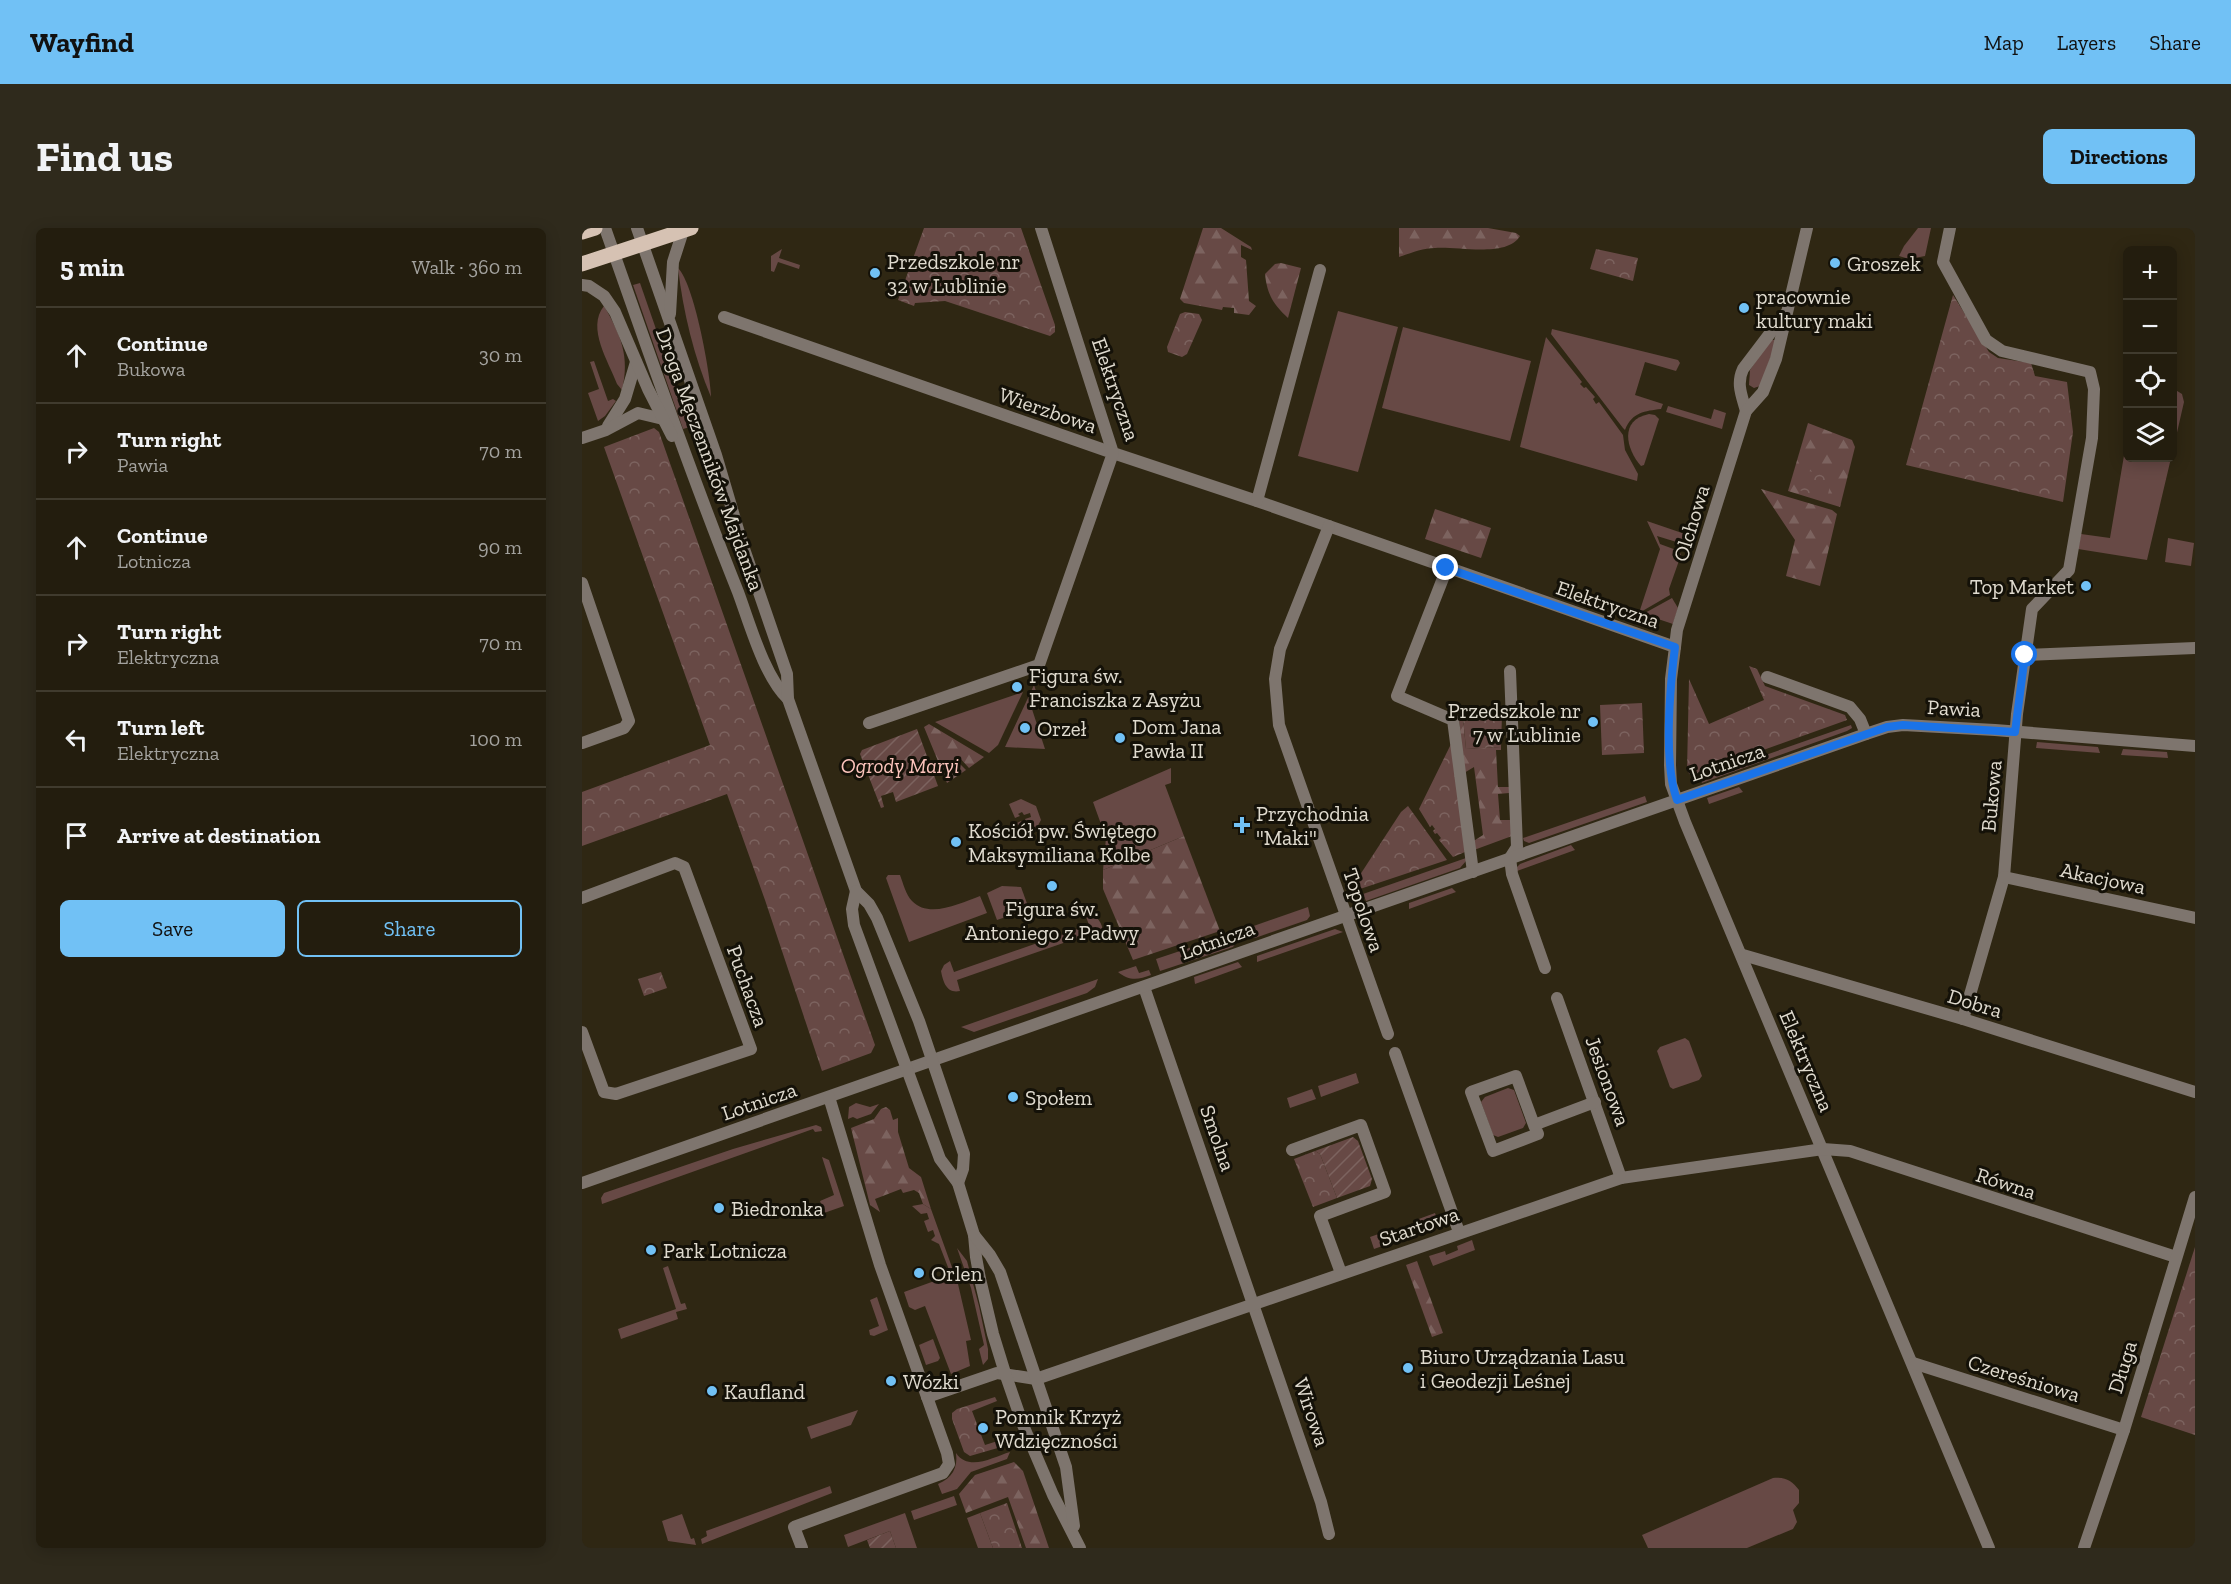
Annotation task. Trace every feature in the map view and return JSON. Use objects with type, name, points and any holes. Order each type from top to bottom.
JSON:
[{"type":"main road","points":[[582,232],[595,228]]},
{"type":"main road","points":[[582,264],[687,229]]},
{"type":"street","name":"Droga Męczenników Majdanka","points":[[605,228],[692,474],[773,680],[788,699]]},
{"type":"street","name":"Droga Męczenników Majdanka","points":[[637,228],[716,455],[745,552],[787,674],[788,699],[856,891],[869,904],[877,918],[932,1059],[964,1154],[963,1169],[958,1183]]},
{"type":"street","name":"Elektryczna","points":[[1041,228],[1113,453],[1675,647],[1671,678],[1671,784],[1989,1548]]},
{"type":"street","name":"Olchowa","points":[[1675,647],[1677,630],[1746,411],[1763,392],[1776,359],[1807,228]]},
{"type":"street","name":"Bukowa","points":[[1950,228],[1943,262],[1986,340],[2002,351],[2090,372],[2094,389],[2092,438],[2069,570],[2032,609],[2015,732],[2004,877],[1963,1019]]},
{"type":"street","points":[[669,321],[673,262],[687,229]]},
{"type":"street","points":[[1257,501],[1320,270]]},
{"type":"street","points":[[582,285],[597,291],[610,304],[663,419],[692,474]]},
{"type":"street","name":"Olchowa","points":[[1746,411],[1739,378],[1743,369],[1788,309]]},
{"type":"street","name":"Wierzbowa","points":[[724,317],[1113,453],[1039,665],[869,723]]},
{"type":"street","points":[[606,430],[625,399],[636,362]]},
{"type":"street","points":[[582,438],[606,430],[638,413],[663,419]]},
{"type":"street","name":"Topolowa","points":[[1329,526],[1280,649],[1275,679],[1276,704],[1279,725],[1388,1034]]},
{"type":"street","points":[[1446,568],[1397,696],[1453,720],[1473,872]]},
{"type":"street","points":[[582,583],[629,721],[624,728],[582,743]]},
{"type":"street","points":[[2025,655],[2195,648]]},
{"type":"street","points":[[1510,671],[1517,848],[1510,858],[1512,874],[1545,968]]},
{"type":"street","points":[[1767,677],[1850,707],[1860,719],[1866,734]]},
{"type":"street","name":"Pawia","points":[[1866,734],[1887,727],[1903,725],[2195,746]]},
{"type":"street","name":"Lotnicza","points":[[582,1183],[1866,734]]},
{"type":"street","name":"Puchacza","points":[[582,898],[675,863],[681,864],[751,1049],[616,1094],[604,1092],[582,1032]]},
{"type":"street","name":"Akacjowa","points":[[2004,877],[2195,918]]},
{"type":"street","name":"Droga Męczenników Majdanka","points":[[856,891],[852,909],[854,925],[940,1159],[958,1183],[974,1235],[980,1279],[1005,1373],[1023,1425],[1053,1495],[1080,1548]]},
{"type":"street","name":"Dobra","points":[[1743,955],[1963,1019],[2195,1092]]},
{"type":"street","name":"Smolna","points":[[1144,987],[1255,1303]]},
{"type":"street","name":"Jesionowa","points":[[1557,998],[1621,1178]]},
{"type":"street","points":[[1395,1053],[1459,1232]]},
{"type":"street","points":[[1516,1076],[1534,1125],[1538,1134],[1493,1151],[1471,1092],[1516,1076]]},
{"type":"street","points":[[802,1548],[794,1527],[932,1478],[947,1469],[949,1459],[880,1265],[829,1097]]},
{"type":"street","points":[[1534,1125],[1595,1102]]},
{"type":"street","points":[[1292,1150],[1361,1125],[1385,1192],[1320,1216],[1341,1273]]},
{"type":"street","name":"Startowa","points":[[1036,1379],[1621,1178],[1823,1149]]},
{"type":"street","name":"Równa","points":[[1823,1149],[1850,1151],[2176,1257]]},
{"type":"street","name":"Długa","points":[[2084,1548],[2124,1430],[2195,1197]]},
{"type":"street","name":"Droga Męczenników Majdanka","points":[[974,1235],[1000,1272],[1066,1467],[1075,1535]]},
{"type":"street","name":"Wirowa","points":[[1255,1303],[1322,1502],[1329,1534]]},
{"type":"street","name":"Czereśniowa","points":[[1913,1363],[2124,1430]]},
{"type":"street","points":[[927,1397],[997,1373],[1036,1379]]},
{"type":"green space","points":[[924,228],[1021,228],[1055,325],[1055,332],[1050,336],[945,301],[915,303],[914,306],[898,300]]},
{"type":"green space","points":[[1203,228],[1221,228],[1251,247],[1252,250],[1241,245],[1241,257],[1246,260],[1249,301],[1256,306],[1249,315],[1234,313],[1234,308],[1223,307],[1222,310],[1184,303],[1180,299]]},
{"type":"green space","points":[[1399,228],[1488,228],[1516,233],[1520,236],[1514,243],[1493,249],[1430,248],[1399,257]]},
{"type":"green space","points":[[1918,228],[1931,228],[1925,256],[1909,259],[1899,256],[1904,246]]},
{"type":"green space","points":[[782,249],[779,258],[800,265],[799,269],[778,262],[774,272],[771,271],[771,256]]},
{"type":"green space","points":[[1596,249],[1638,258],[1633,281],[1590,269]]},
{"type":"green space","points":[[1281,263],[1301,268],[1288,318],[1272,298],[1265,274],[1275,264]]},
{"type":"green space","points":[[678,268],[690,291],[695,309],[708,368],[711,397],[690,334]]},
{"type":"green space","points":[[640,283],[690,427],[683,429],[633,285]]},
{"type":"green space","points":[[1953,295],[1989,352],[1998,358],[2031,363],[2035,376],[2067,382],[2073,432],[2063,502],[1906,465]]},
{"type":"green space","points":[[604,306],[622,346],[625,367],[622,390],[617,384],[598,335],[597,324]]},
{"type":"green space","points":[[1338,311],[1398,327],[1358,472],[1298,456]]},
{"type":"green space","points":[[1185,312],[1199,314],[1202,320],[1187,354],[1182,357],[1168,352],[1167,347],[1180,314]]},
{"type":"green space","points":[[1403,327],[1531,361],[1510,441],[1382,408]]},
{"type":"green space","points":[[1552,329],[1678,360],[1680,363],[1676,371],[1645,362],[1635,395],[1663,404],[1661,409],[1635,416],[1625,430],[1551,334]]},
{"type":"green space","points":[[1546,337],[1582,382],[1580,384],[1595,397],[1593,399],[1596,404],[1599,402],[1623,435],[1625,450],[1638,474],[1637,481],[1520,447]]},
{"type":"green space","points":[[1770,340],[1776,340],[1776,343],[1760,386],[1754,388],[1749,385],[1750,370]]},
{"type":"green space","points":[[594,361],[608,401],[613,399],[616,401],[605,416],[598,421],[588,393],[599,389],[590,362]]},
{"type":"green space","points":[[2177,391],[2182,394],[2184,402],[2177,433]]},
{"type":"green space","points":[[1668,406],[1711,419],[1714,409],[1726,413],[1722,429],[1666,412]]},
{"type":"green space","points":[[1649,414],[1659,419],[1644,465],[1641,466],[1629,444],[1629,429],[1639,417]]},
{"type":"green space","points":[[1808,423],[1852,440],[1855,447],[1840,507],[1788,491]]},
{"type":"green space","points":[[654,428],[659,432],[875,1045],[871,1053],[822,1071],[727,794],[582,846],[582,792],[710,745],[604,447]]},
{"type":"green space","points":[[2123,462],[2170,462],[2147,560],[2078,549],[2081,534],[2110,538]]},
{"type":"green space","points":[[1805,470],[1832,478],[1825,498],[1799,490]]},
{"type":"green space","points":[[1761,489],[1832,510],[1837,514],[1820,586],[1786,576],[1795,540]]},
{"type":"green space","points":[[1435,509],[1491,528],[1481,558],[1425,539]]},
{"type":"green space","points":[[1647,521],[1685,534],[1683,544],[1657,536],[1660,544],[1679,551],[1681,555],[1669,589],[1670,595],[1639,613],[1660,549]]},
{"type":"green space","points":[[2168,538],[2194,543],[2191,566],[2165,562]]},
{"type":"green space","points":[[1672,598],[1678,608],[1673,624],[1643,614]]},
{"type":"green space","points":[[1749,666],[1757,669],[1765,686],[1845,715],[1847,720],[1691,776],[1687,771],[1689,679],[1709,724],[1764,700]]},
{"type":"green space","points":[[1034,685],[1040,703],[1030,703],[1045,749],[1005,747]]},
{"type":"green space","points":[[1023,692],[998,745],[989,753],[935,722]]},
{"type":"green space","points":[[1642,703],[1644,753],[1602,755],[1600,705]]},
{"type":"green space","points":[[1502,714],[1501,747],[1466,749],[1463,718]]},
{"type":"green space","points":[[1463,718],[1466,749],[1501,747],[1501,750],[1496,750],[1498,787],[1509,787],[1509,793],[1498,794],[1500,820],[1511,820],[1512,836],[1474,850],[1472,842],[1483,835],[1474,767],[1464,773],[1459,719]]},
{"type":"green space","points":[[929,724],[984,757],[969,768],[958,756],[955,759],[966,770],[947,783],[924,727]]},
{"type":"green space","points":[[1851,725],[1852,728],[1847,731],[1702,783],[1700,778]]},
{"type":"green space","name":"Ogrody Maryi","points":[[917,729],[938,786],[896,802],[893,792],[881,796],[884,807],[881,808],[860,754],[862,750]]},
{"type":"green space","points":[[1452,742],[1465,852],[1453,857],[1419,809]]},
{"type":"green space","points":[[2037,742],[2098,747],[2100,753],[2036,748]]},
{"type":"green space","points":[[2123,749],[2167,752],[2168,758],[2121,755]]},
{"type":"green space","points":[[1171,768],[1171,783],[1165,785],[1184,836],[1103,870],[1106,838],[1093,802]]},
{"type":"green space","points":[[1739,787],[1743,792],[1709,804],[1707,798]]},
{"type":"green space","points":[[1645,796],[1647,802],[1529,843],[1524,841],[1523,838]]},
{"type":"green space","points":[[1021,799],[1036,806],[1041,820],[1035,831],[1028,834],[1020,831],[1017,823],[1026,822],[1025,819],[1031,817],[1030,813],[1024,815],[1022,812],[1015,818],[1009,804]]},
{"type":"green space","points":[[1408,806],[1447,860],[1360,889],[1356,881],[1401,812]]},
{"type":"green space","points":[[1184,836],[1220,931],[1133,960],[1103,889],[1103,870]]},
{"type":"green space","points":[[1571,845],[1575,850],[1517,871],[1520,864]]},
{"type":"green space","points":[[1466,858],[1460,868],[1366,901],[1363,894]]},
{"type":"green space","points":[[888,875],[900,875],[908,896],[919,906],[927,909],[945,908],[980,896],[987,913],[909,942],[886,878]]},
{"type":"green space","points":[[1002,886],[1021,887],[1029,909],[997,920],[987,893]]},
{"type":"green space","points":[[1452,888],[1456,892],[1409,909],[1409,903]]},
{"type":"green space","points":[[1308,907],[1310,916],[1307,920],[1255,938],[1249,937],[1245,929]]},
{"type":"green space","points":[[1090,913],[1098,919],[1103,931],[1097,943],[1092,933],[957,980],[960,991],[952,991],[944,983],[941,971],[950,961],[954,972],[1089,925],[1085,914]]},
{"type":"green space","points":[[1335,929],[1343,932],[1257,962],[1257,956]]},
{"type":"green space","points":[[1237,932],[1238,940],[1233,947],[1160,971],[1156,959]]},
{"type":"green space","points":[[1238,962],[1242,967],[1195,984],[1194,977]]},
{"type":"green space","points":[[1136,966],[1139,973],[1149,970],[1151,975],[1134,979],[1118,972]]},
{"type":"green space","points":[[661,972],[667,988],[644,996],[638,979]]},
{"type":"green space","points":[[1098,979],[1095,987],[1087,993],[974,1032],[961,1027]]},
{"type":"green space","points":[[1685,1038],[1689,1041],[1702,1076],[1699,1080],[1673,1089],[1670,1087],[1657,1051],[1660,1047]]},
{"type":"green space","points":[[1356,1073],[1359,1083],[1321,1097],[1318,1086]]},
{"type":"green space","points":[[1508,1088],[1514,1090],[1526,1123],[1523,1128],[1498,1137],[1493,1135],[1481,1102],[1485,1097]]},
{"type":"green space","points":[[1312,1089],[1316,1099],[1290,1108],[1287,1098]]},
{"type":"green space","points":[[856,1103],[870,1107],[879,1104],[871,1114],[857,1119],[853,1117],[848,1119],[849,1107]]},
{"type":"green space","points":[[886,1107],[890,1110],[893,1120],[898,1118],[898,1132],[909,1168],[921,1177],[931,1209],[923,1204],[919,1193],[914,1190],[903,1193],[901,1189],[875,1199],[880,1212],[870,1205],[851,1128],[874,1119],[881,1109]]},
{"type":"green space","points":[[816,1125],[821,1127],[822,1131],[815,1132],[813,1129],[602,1204],[601,1198],[604,1193],[733,1149]]},
{"type":"green space","points":[[1353,1137],[1358,1141],[1372,1179],[1370,1186],[1337,1198],[1320,1154],[1315,1151]]},
{"type":"green space","points":[[1315,1151],[1320,1154],[1337,1198],[1313,1207],[1294,1159]]},
{"type":"green space","points":[[822,1157],[829,1160],[844,1206],[824,1213],[820,1201],[834,1195]]},
{"type":"green space","points":[[923,1204],[931,1209],[958,1284],[971,1340],[966,1341],[970,1366],[951,1374],[925,1306],[915,1310],[909,1307],[904,1292],[951,1275],[939,1244],[931,1240],[935,1236],[933,1230],[928,1232],[924,1221],[929,1219],[927,1213],[921,1214],[912,1206]]},
{"type":"green space","points":[[1435,1213],[1437,1219],[1434,1225],[1421,1233],[1416,1220]]},
{"type":"green space","points":[[1387,1231],[1391,1243],[1374,1249],[1370,1237]]},
{"type":"green space","points":[[1472,1240],[1475,1250],[1433,1266],[1429,1256],[1445,1251],[1446,1255],[1458,1250],[1457,1246]]},
{"type":"green space","points":[[2195,1247],[2195,1435],[2141,1417]]},
{"type":"green space","points":[[957,1248],[967,1261],[979,1306],[988,1349],[988,1359],[983,1365],[979,1349],[984,1345],[971,1288]]},
{"type":"green space","points":[[1417,1261],[1443,1333],[1432,1337],[1406,1265]]},
{"type":"green space","points":[[668,1266],[681,1304],[685,1303],[687,1309],[676,1312],[678,1319],[621,1339],[618,1329],[676,1309],[663,1268]]},
{"type":"green space","points":[[877,1297],[888,1330],[874,1336],[870,1335],[869,1330],[879,1326],[870,1300]]},
{"type":"green space","points":[[933,1339],[940,1358],[926,1365],[919,1345]]},
{"type":"green space","points":[[995,1397],[997,1401],[972,1411],[985,1445],[1004,1439],[1008,1435],[1008,1445],[970,1456],[964,1452],[952,1413],[957,1409]]},
{"type":"green space","points":[[858,1410],[851,1425],[811,1439],[807,1427]]},
{"type":"green space","points":[[1010,1452],[1007,1459],[971,1472],[957,1489],[942,1494],[938,1484],[953,1472],[956,1453],[968,1462],[982,1462]]},
{"type":"green space","points":[[1014,1462],[1023,1471],[1049,1548],[1026,1548],[1008,1497],[966,1513],[959,1494],[975,1475]]},
{"type":"green space","points":[[1773,1478],[1788,1480],[1799,1490],[1799,1503],[1793,1510],[1797,1522],[1793,1529],[1747,1548],[1648,1548],[1642,1535]]},
{"type":"green space","points":[[830,1486],[832,1493],[702,1544],[701,1539],[707,1536],[706,1531]]},
{"type":"green space","points":[[954,1496],[957,1505],[914,1520],[911,1511]]},
{"type":"green space","points":[[1007,1503],[1022,1548],[993,1548],[980,1513]]},
{"type":"green space","points":[[905,1513],[917,1548],[896,1548],[890,1531],[848,1547],[844,1535]]},
{"type":"green space","points":[[980,1513],[993,1548],[978,1548],[967,1518]]},
{"type":"green space","points":[[682,1514],[691,1539],[694,1538],[696,1545],[668,1541],[662,1521]]},
{"type":"green space","points":[[890,1531],[896,1548],[870,1548],[867,1540]]},
{"type":"place","name":"Groszek","points":[[1835,263]]},
{"type":"place","name":"Przedszkole nr 32 w Lublinie","points":[[875,273]]},
{"type":"place","name":"pracownie kultury maki","points":[[1744,308]]},
{"type":"place","name":"Top Market","points":[[2086,586]]},
{"type":"place","name":"Figura św. Franciszka z Asyżu","points":[[1017,687]]},
{"type":"place","name":"Przedszkole nr 7 w Lublinie","points":[[1593,722]]},
{"type":"place","name":"Orzeł","points":[[1025,728]]},
{"type":"place","name":"Dom Jana Pawła II","points":[[1120,738]]},
{"type":"place","name":"Przychodnia \"Maki\"","points":[[1242,825]]},
{"type":"place","name":"Kościół pw. Świętego Maksymiliana Kolbe","points":[[956,842]]},
{"type":"place","name":"Figura św. Antoniego z Padwy","points":[[1052,886]]},
{"type":"place","name":"Społem","points":[[1013,1097]]},
{"type":"place","name":"Biedronka","points":[[719,1208]]},
{"type":"place","name":"Park Lotnicza","points":[[651,1250]]},
{"type":"place","name":"Orlen","points":[[919,1273]]},
{"type":"place","name":"Biuro Urządzania Lasu i Geodezji Leśnej","points":[[1408,1368]]},
{"type":"place","name":"Wózki","points":[[891,1381]]},
{"type":"place","name":"Kaufland","points":[[712,1391]]},
{"type":"place","name":"Pomnik Krzyż Wdzięczności","points":[[983,1428]]},
{"type":"route","points":[[1446,568],[1675,647],[1671,678],[1670,765],[1671,784],[1677,800],[1887,727],[1903,725],[2015,732],[2025,655]]}]
